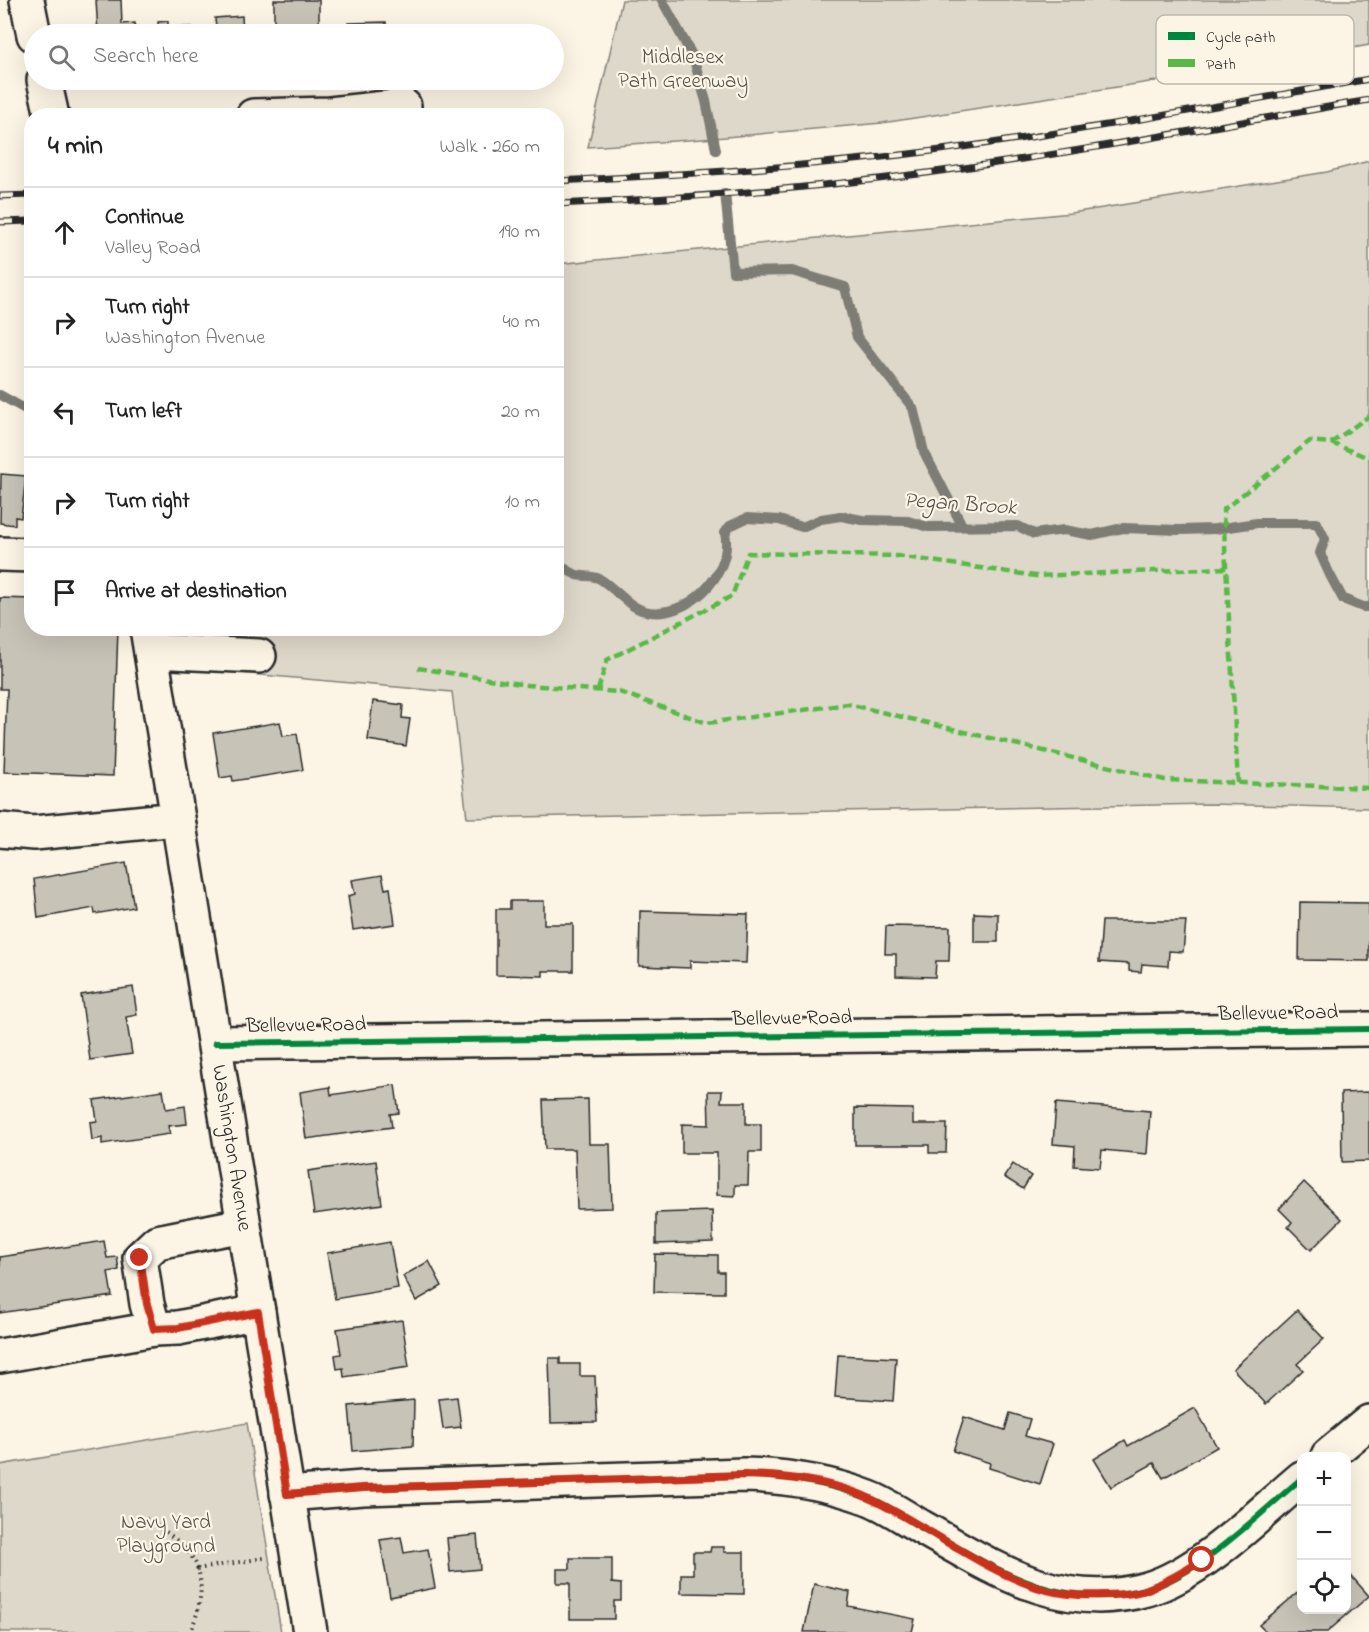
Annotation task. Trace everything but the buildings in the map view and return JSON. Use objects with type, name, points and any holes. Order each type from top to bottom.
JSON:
[{"type":"street","points":[[27,0],[32,24]]},
{"type":"street","points":[[46,90],[50,108]]},
{"type":"street","points":[[379,108],[404,105]]},
{"type":"street","points":[[0,554],[24,555]]},
{"type":"street","points":[[149,640],[259,656]]},
{"type":"street","name":"Washington Avenue","points":[[149,640],[309,1632]]},
{"type":"street","points":[[0,830],[34,833],[178,819]]},
{"type":"street","name":"Bellevue Road","points":[[214,1043],[1369,1029]]},
{"type":"street","points":[[154,1329],[147,1304],[140,1258],[157,1242],[243,1225]]},
{"type":"street","points":[[0,1356],[154,1329],[178,1328],[258,1312]]},
{"type":"street","points":[[1333,1452],[1369,1422]]},
{"type":"street","points":[[287,1494],[363,1488],[732,1475],[778,1476],[812,1481],[871,1499],[1014,1578],[1047,1590],[1083,1596],[1118,1595],[1148,1589],[1177,1576],[1226,1542],[1297,1482]]},
{"type":"path","points":[[146,1519],[175,1537],[194,1557],[201,1586],[192,1632]]},
{"type":"path","points":[[197,1569],[265,1558]]},
{"type":"green space","name":"Middlesex Path Greenway","points":[[622,0],[1369,0],[1369,45],[1354,48],[1354,15],[1156,15],[1156,81],[882,123],[588,147]]},
{"type":"green space","points":[[1369,161],[1369,808],[1210,804],[467,818],[452,692],[184,668],[179,636],[564,636],[564,263],[1071,213],[1327,172]]},
{"type":"green space","name":"Navy Yard Playground","points":[[247,1423],[281,1632],[0,1632],[0,1465]]},
{"type":"waterway","points":[[662,0],[693,57],[706,101],[716,150]]},
{"type":"waterway","points":[[725,193],[733,272],[792,271],[845,287],[857,337],[913,408],[924,452],[962,525]]},
{"type":"waterway","name":"Pegan Brook","points":[[0,395],[24,408]]},
{"type":"waterway","name":"Pegan Brook","points":[[564,568],[577,575],[600,579],[639,609],[661,612],[676,609],[691,602],[704,591],[722,564],[726,549],[725,533],[730,526],[747,518],[779,520],[802,527],[821,519],[841,516],[862,520],[908,521],[928,527],[1018,526],[1034,534],[1064,530],[1092,535],[1123,528],[1179,530],[1215,529],[1257,523],[1317,523],[1325,539],[1320,553],[1343,599],[1369,607]]},
{"type":"railway","points":[[1354,82],[1369,79]]},
{"type":"railway","points":[[564,181],[733,170],[909,154],[1082,129],[1341,84]]},
{"type":"railway","points":[[564,204],[742,193],[927,173],[1093,148],[1369,100]]},
{"type":"railway","points":[[0,196],[24,195]]},
{"type":"railway","points":[[0,222],[24,221]]},
{"type":"marked path","points":[[1331,443],[1369,416]]},
{"type":"marked path","points":[[1238,783],[1223,510],[1310,441],[1331,443],[1369,458]]},
{"type":"marked path","points":[[598,690],[607,660],[732,596],[748,553],[897,556],[1036,576],[1227,568]]},
{"type":"marked path","points":[[418,668],[527,685],[619,692],[707,723],[848,704],[1165,780],[1369,788]]},
{"type":"cycle path","points":[[215,1043],[1369,1029]]},
{"type":"cycle path","points":[[287,1494],[363,1488],[744,1475],[776,1477],[823,1484],[876,1501],[974,1557],[1028,1582],[1056,1591],[1085,1595],[1115,1595],[1147,1589],[1188,1570],[1248,1525],[1297,1482]]},
{"type":"route","points":[[140,1258],[147,1304],[154,1329],[178,1328],[258,1312],[287,1494],[363,1488],[744,1475],[778,1476],[812,1481],[871,1499],[1014,1578],[1047,1590],[1083,1596],[1118,1595],[1148,1589],[1177,1576],[1202,1560]]}]
